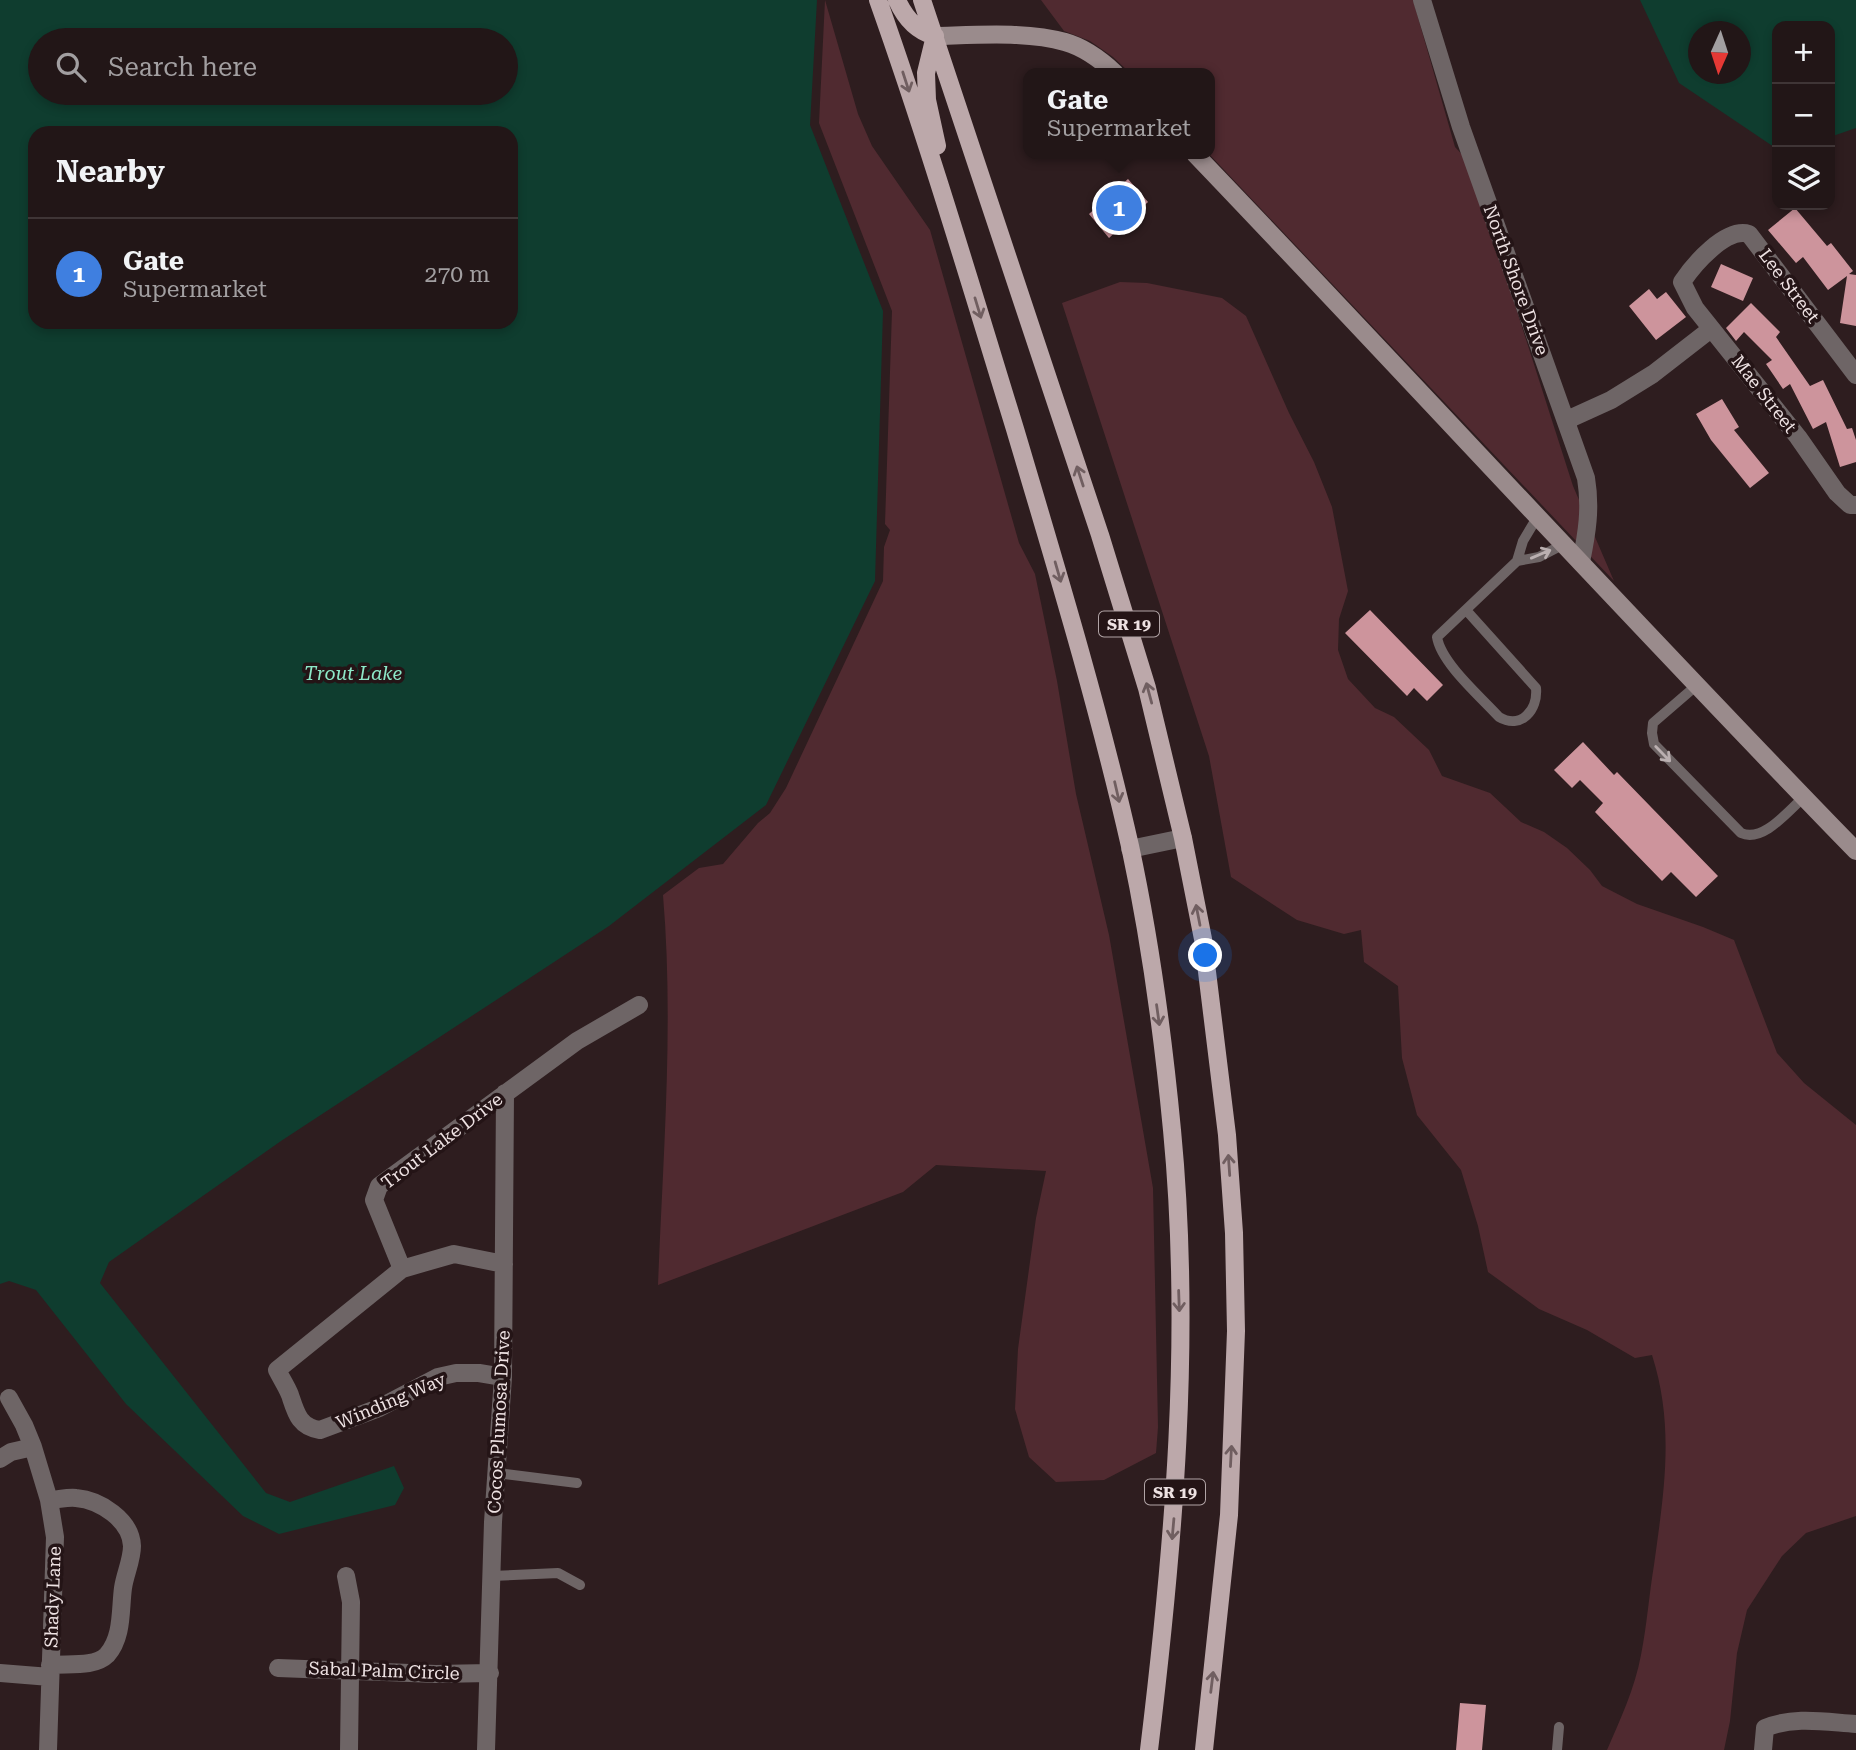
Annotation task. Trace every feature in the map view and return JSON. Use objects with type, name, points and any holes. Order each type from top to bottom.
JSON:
[{"type":"main road","name":"SR 19","points":[[878,0],[958,242],[1073,625],[1130,849],[1148,944],[1172,1135],[1180,1326],[1174,1517],[1167,1607],[1150,1750]]},
{"type":"main road","points":[[897,0],[920,32],[935,36],[1016,36],[1065,42],[1085,51],[1108,68]]},
{"type":"main road","name":"SR 19","points":[[922,0],[1125,614],[1147,688],[1183,838],[1203,939],[1217,1036],[1227,1135],[1234,1233],[1236,1331],[1229,1515],[1204,1750]]},
{"type":"main road","points":[[935,36],[926,73],[927,100],[958,242]]},
{"type":"main road","points":[[1200,159],[1856,851]]},
{"type":"street","name":"North Shore Drive","points":[[1422,0],[1461,127],[1586,478],[1590,500],[1588,530],[1581,562]]},
{"type":"street","name":"Lee Street","points":[[1682,282],[1691,268],[1727,237],[1735,233],[1749,234],[1856,375]]},
{"type":"street","name":"Mae Street","points":[[1682,282],[1695,308],[1711,329],[1798,437],[1837,493],[1853,505]]},
{"type":"street","points":[[1567,420],[1611,400],[1653,374],[1711,329]]},
{"type":"street","points":[[1130,849],[1183,838]]},
{"type":"street","name":"Trout Lake Drive","points":[[402,1269],[374,1200],[379,1186],[577,1041],[607,1021],[639,1005]]},
{"type":"street","name":"Cocos Plumosa Drive","points":[[486,1750],[503,1377],[505,1093]]},
{"type":"street","points":[[402,1269],[454,1254],[504,1264]]},
{"type":"street","name":"Winding Way","points":[[402,1269],[277,1370],[302,1423],[320,1430],[379,1408],[438,1377],[456,1373],[503,1377]]},
{"type":"street","name":"Shady Lane","points":[[9,1398],[33,1447],[49,1500],[55,1537],[48,1750]]},
{"type":"street","points":[[0,1459],[11,1452],[33,1447]]},
{"type":"street","points":[[0,1673],[50,1671],[97,1662],[107,1654],[120,1624],[123,1586],[132,1550],[126,1525],[91,1502],[75,1498],[49,1500]]},
{"type":"street","points":[[346,1576],[351,1602],[349,1750]]},
{"type":"street","name":"Sabal Palm Circle","points":[[278,1668],[436,1674],[490,1673]]},
{"type":"street","points":[[1763,1750],[1765,1728],[1773,1725],[1792,1720],[1856,1724]]},
{"type":"lane","points":[[1466,610],[1536,688],[1537,700],[1533,709],[1517,721],[1507,722],[1499,717],[1438,647],[1437,637],[1517,561],[1522,541],[1538,516]]},
{"type":"lane","points":[[1517,561],[1539,557],[1564,543]]},
{"type":"lane","points":[[1697,685],[1653,723],[1654,744],[1741,833],[1749,837],[1762,834],[1804,797]]},
{"type":"lane","points":[[497,1473],[577,1483]]},
{"type":"lane","points":[[492,1576],[558,1573],[580,1585]]},
{"type":"lane","points":[[1557,1750],[1559,1727]]},
{"type":"shaded area","points":[[825,0],[858,114],[872,146],[930,230],[1019,543],[1035,574],[1076,794],[1109,935],[1153,1188],[1158,1427],[1156,1453],[1104,1480],[1056,1482],[1029,1457],[1015,1409],[1018,1349],[1036,1218],[1046,1171],[936,1165],[903,1192],[658,1285],[668,1041],[663,895],[699,868],[723,864],[770,813],[786,788],[883,581],[884,547],[890,530],[885,524],[892,311],[819,123]]},
{"type":"shaded area","points":[[1041,0],[1413,0],[1455,147],[1469,162],[1573,486],[1614,581],[1214,159],[1215,68],[1125,68],[1090,41],[1064,31]]},
{"type":"shaded area","points":[[1120,282],[1147,283],[1222,298],[1246,316],[1332,507],[1348,591],[1339,619],[1338,650],[1348,679],[1375,708],[1394,717],[1429,750],[1442,776],[1490,793],[1521,822],[1544,832],[1567,848],[1602,886],[1637,904],[1734,940],[1777,1053],[1804,1083],[1856,1125],[1856,1516],[1806,1533],[1782,1556],[1747,1610],[1737,1653],[1724,1750],[1607,1750],[1627,1704],[1638,1667],[1661,1512],[1665,1434],[1659,1382],[1652,1355],[1635,1358],[1587,1330],[1539,1309],[1488,1272],[1478,1226],[1461,1170],[1417,1115],[1402,1058],[1398,986],[1364,962],[1361,930],[1344,934],[1297,920],[1231,877],[1209,756],[1062,303]]},
{"type":"water","name":"Trout Lake","points":[[0,0],[817,0],[810,125],[883,311],[875,581],[766,805],[609,926],[281,1141],[109,1262],[100,1283],[266,1493],[290,1502],[394,1466],[404,1488],[395,1505],[279,1534],[243,1516],[126,1404],[36,1290],[9,1281],[0,1284]]},
{"type":"water","points":[[1640,0],[1856,0],[1856,128],[1835,135],[1835,21],[1772,21],[1772,146],[1679,83]]},
{"type":"building","points":[[1128,179],[1148,202],[1109,238],[1089,214]]},
{"type":"building","points":[[1793,210],[1797,210],[1827,246],[1831,243],[1853,271],[1849,274],[1856,275],[1856,326],[1840,323],[1847,276],[1828,290],[1803,257],[1796,263],[1768,230]]},
{"type":"building","points":[[1721,264],[1753,278],[1743,301],[1711,287]]},
{"type":"building","points":[[1649,289],[1657,299],[1666,292],[1686,317],[1656,340],[1629,306]]},
{"type":"building","points":[[1751,303],[1780,332],[1776,337],[1810,386],[1823,380],[1847,429],[1852,428],[1856,440],[1856,462],[1840,467],[1826,422],[1813,429],[1790,384],[1783,389],[1766,364],[1772,360],[1744,332],[1736,341],[1726,328]]},
{"type":"building","points":[[1722,399],[1739,427],[1734,430],[1769,473],[1750,488],[1711,440],[1696,414]]},
{"type":"building","points":[[1370,610],[1443,685],[1427,701],[1414,688],[1407,696],[1345,633]]},
{"type":"building","points":[[1583,742],[1614,775],[1617,772],[1718,876],[1696,897],[1671,872],[1662,881],[1595,812],[1603,803],[1580,780],[1572,788],[1554,770]]},
{"type":"building","points":[[1460,1703],[1486,1705],[1482,1750],[1456,1750]]},
{"type":"place","name":"Gate","points":[[1119,208]]}]
